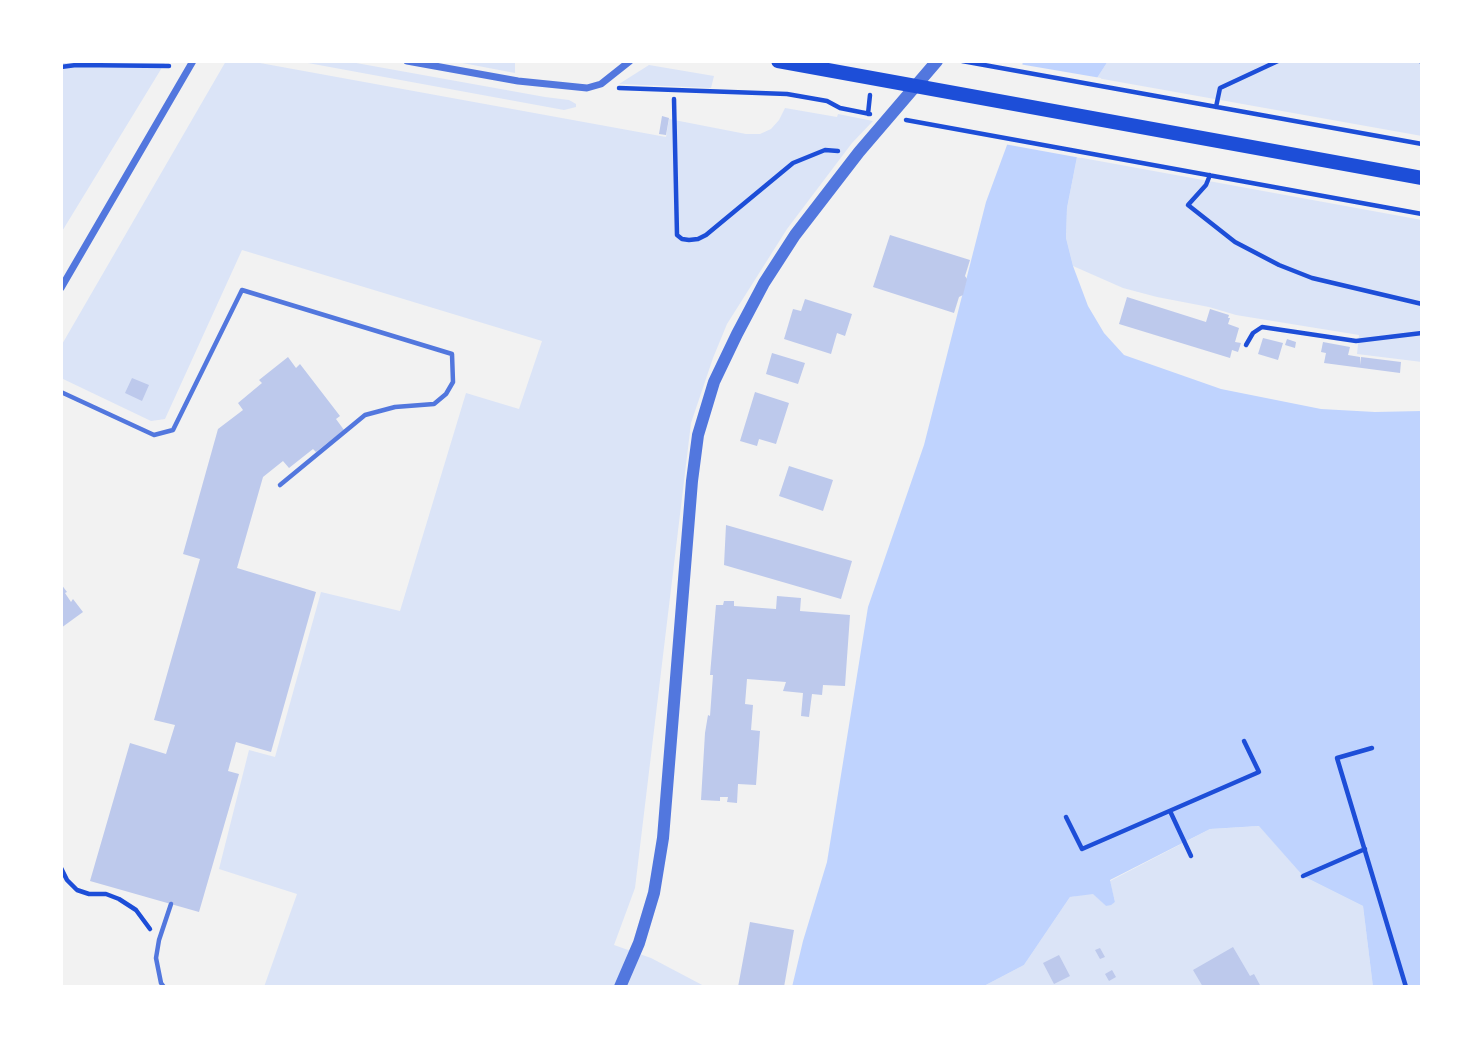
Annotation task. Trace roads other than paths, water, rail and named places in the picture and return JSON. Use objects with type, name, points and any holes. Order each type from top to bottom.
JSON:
[{"type":"main road","points":[[778,61],[1422,178]]},
{"type":"street","points":[[61,288],[193,61]]},
{"type":"street","points":[[407,61],[518,81],[587,88],[601,84],[630,61]]},
{"type":"street","points":[[620,987],[639,943],[654,893],[663,838],[692,481],[698,435],[715,382],[764,283],[795,234],[937,61]]},
{"type":"lane","points":[[61,392],[154,435],[173,430],[242,290],[452,354],[453,382],[446,394],[434,404],[395,407],[365,415],[280,485]]},
{"type":"lane","points":[[164,987],[156,958],[171,904]]},
{"type":"water","points":[[1023,61],[1108,61],[1097,78],[1077,157],[1067,208],[1066,238],[1088,306],[1104,333],[1124,355],[1221,389],[1321,409],[1422,411],[1422,987],[1373,987],[1363,906],[1303,876],[1259,826],[1210,829],[1110,880],[1115,902],[1111,905],[1106,906],[1093,894],[1070,897],[1024,965],[982,987],[792,987],[827,862],[868,607],[924,445],[986,202],[1007,145]]}]
